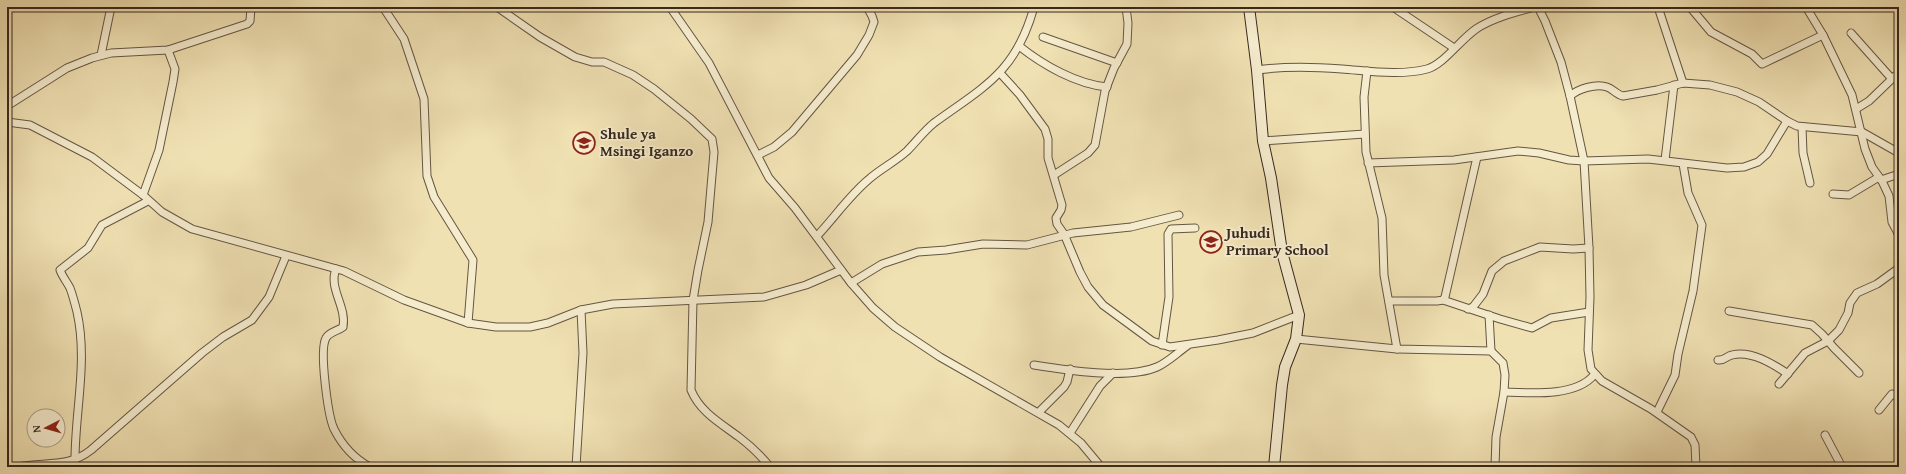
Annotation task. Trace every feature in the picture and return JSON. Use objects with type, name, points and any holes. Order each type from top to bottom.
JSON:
[{"type":"street","points":[[101,55],[111,7]]},
{"type":"street","points":[[7,106],[67,68],[84,60],[101,55],[168,50],[249,23],[251,7]]},
{"type":"street","points":[[383,7],[404,39],[424,99],[428,176],[430,186],[434,197],[473,260],[468,323]]},
{"type":"street","points":[[497,7],[540,37],[575,57],[592,62],[604,62],[633,75],[654,89],[691,119],[712,139],[714,152],[708,222],[693,300],[691,387],[696,402],[705,412],[753,449],[770,467]]},
{"type":"street","points":[[670,7],[708,63],[769,178],[817,236],[851,283],[873,308],[908,336],[958,368],[1039,412],[1070,434],[1101,467]]},
{"type":"street","points":[[758,155],[774,147],[792,132],[857,55],[869,35],[874,22],[867,7]]},
{"type":"street","points":[[817,236],[862,185],[903,154],[933,124],[979,92],[1000,73],[1019,46],[1030,22],[1034,7]]},
{"type":"street","points":[[1054,175],[1095,146],[1107,87],[1127,44],[1128,23],[1126,7]]},
{"type":"street","points":[[1249,7],[1257,70],[1263,141],[1271,178],[1282,252],[1299,315],[1296,339],[1285,367],[1282,385],[1274,467]]},
{"type":"street","points":[[1393,7],[1454,48]]},
{"type":"street","points":[[1257,70],[1298,67],[1367,71],[1411,71],[1426,69],[1440,63],[1454,48],[1477,28],[1524,8],[1536,7],[1555,46],[1570,96],[1584,161],[1589,248],[1588,358],[1591,369],[1596,375],[1657,412],[1694,441],[1696,451],[1696,467]]},
{"type":"street","points":[[1658,7],[1683,83]]},
{"type":"street","points":[[1690,7],[1711,32],[1752,54],[1762,64],[1823,35]]},
{"type":"street","points":[[1806,7],[1823,35],[1852,95],[1868,158],[1880,178],[1891,202],[1892,222],[1899,235]]},
{"type":"street","points":[[1851,33],[1896,79],[1869,101],[1856,109]]},
{"type":"street","points":[[1043,37],[1117,63]]},
{"type":"street","points":[[1019,46],[1060,72],[1090,84],[1107,87]]},
{"type":"street","points":[[75,460],[76,423],[82,367],[81,345],[74,300],[70,288],[60,270],[88,248],[102,225],[145,198],[159,150],[173,82],[175,69],[168,50]]},
{"type":"street","points":[[1367,71],[1364,97],[1365,134],[1368,163],[1382,218],[1384,275],[1397,349]]},
{"type":"street","points":[[1000,73],[1020,95],[1045,129],[1048,139],[1048,158],[1062,205],[1056,218],[1057,224],[1064,234],[1080,272],[1096,297],[1141,334],[1162,345],[1170,347],[1189,345],[1253,333],[1299,315]]},
{"type":"street","points":[[1570,96],[1580,90],[1599,86],[1609,88],[1618,95],[1624,96],[1683,83],[1710,85],[1737,92],[1759,102],[1787,121],[1802,127],[1862,132],[1899,153]]},
{"type":"street","points":[[1665,160],[1674,85]]},
{"type":"street","points":[[1368,163],[1477,157],[1506,152],[1524,152],[1584,161],[1641,159],[1665,160],[1683,164],[1727,168],[1754,164],[1767,154],[1787,121]]},
{"type":"street","points":[[7,122],[30,125],[72,145],[92,157],[162,212],[192,229],[336,269],[360,278],[404,300],[468,323],[496,328],[530,327],[548,323],[581,310],[632,302],[764,297],[806,285],[842,270]]},
{"type":"street","points":[[1802,127],[1803,153],[1810,183]]},
{"type":"street","points":[[1263,141],[1365,134]]},
{"type":"street","points":[[1443,300],[1446,297],[1477,157]]},
{"type":"street","points":[[1657,412],[1675,375],[1678,354],[1693,291],[1702,225],[1688,193],[1683,164]]},
{"type":"street","points":[[1833,194],[1851,194],[1880,178],[1899,174]]},
{"type":"street","points":[[851,283],[882,264],[911,253],[983,244],[1027,245],[1064,234],[1131,227],[1179,215]]},
{"type":"street","points":[[1162,345],[1169,297],[1168,234],[1171,229],[1195,228]]},
{"type":"street","points":[[1468,309],[1478,302],[1483,294],[1492,271],[1504,261],[1540,247],[1573,249],[1589,248]]},
{"type":"street","points":[[17,467],[54,464],[75,460],[91,450],[211,346],[252,320],[269,297],[286,256]]},
{"type":"street","points":[[1779,384],[1805,353],[1828,341],[1842,324],[1850,304],[1857,293],[1877,284],[1899,268]]},
{"type":"street","points":[[336,269],[334,282],[343,311],[344,327],[328,334],[324,342],[324,379],[334,429],[342,443],[360,462],[370,467]]},
{"type":"street","points":[[1389,301],[1443,300],[1532,328],[1551,318],[1589,312]]},
{"type":"street","points":[[576,467],[583,353],[581,310]]},
{"type":"street","points":[[1729,311],[1805,323],[1817,329],[1859,373]]},
{"type":"street","points":[[1489,315],[1491,351],[1503,363],[1505,375],[1504,392],[1496,437],[1495,467]]},
{"type":"street","points":[[1296,339],[1397,349],[1491,351]]},
{"type":"street","points":[[1034,365],[1113,372],[1136,371],[1157,367],[1189,345]]},
{"type":"street","points":[[1718,360],[1725,360],[1731,355],[1742,355],[1763,360],[1788,374]]},
{"type":"street","points":[[1039,412],[1068,382],[1070,369]]},
{"type":"street","points":[[1070,434],[1100,386],[1113,372]]},
{"type":"street","points":[[1504,392],[1564,390],[1584,384],[1596,375]]},
{"type":"street","points":[[1879,410],[1892,394],[1899,397]]},
{"type":"street","points":[[1824,435],[1842,467]]},
{"type":"place","name":"Shule ya Msingi Iganzo","points":[[584,143]]},
{"type":"place","name":"Juhudi Primary School","points":[[1211,242]]}]
